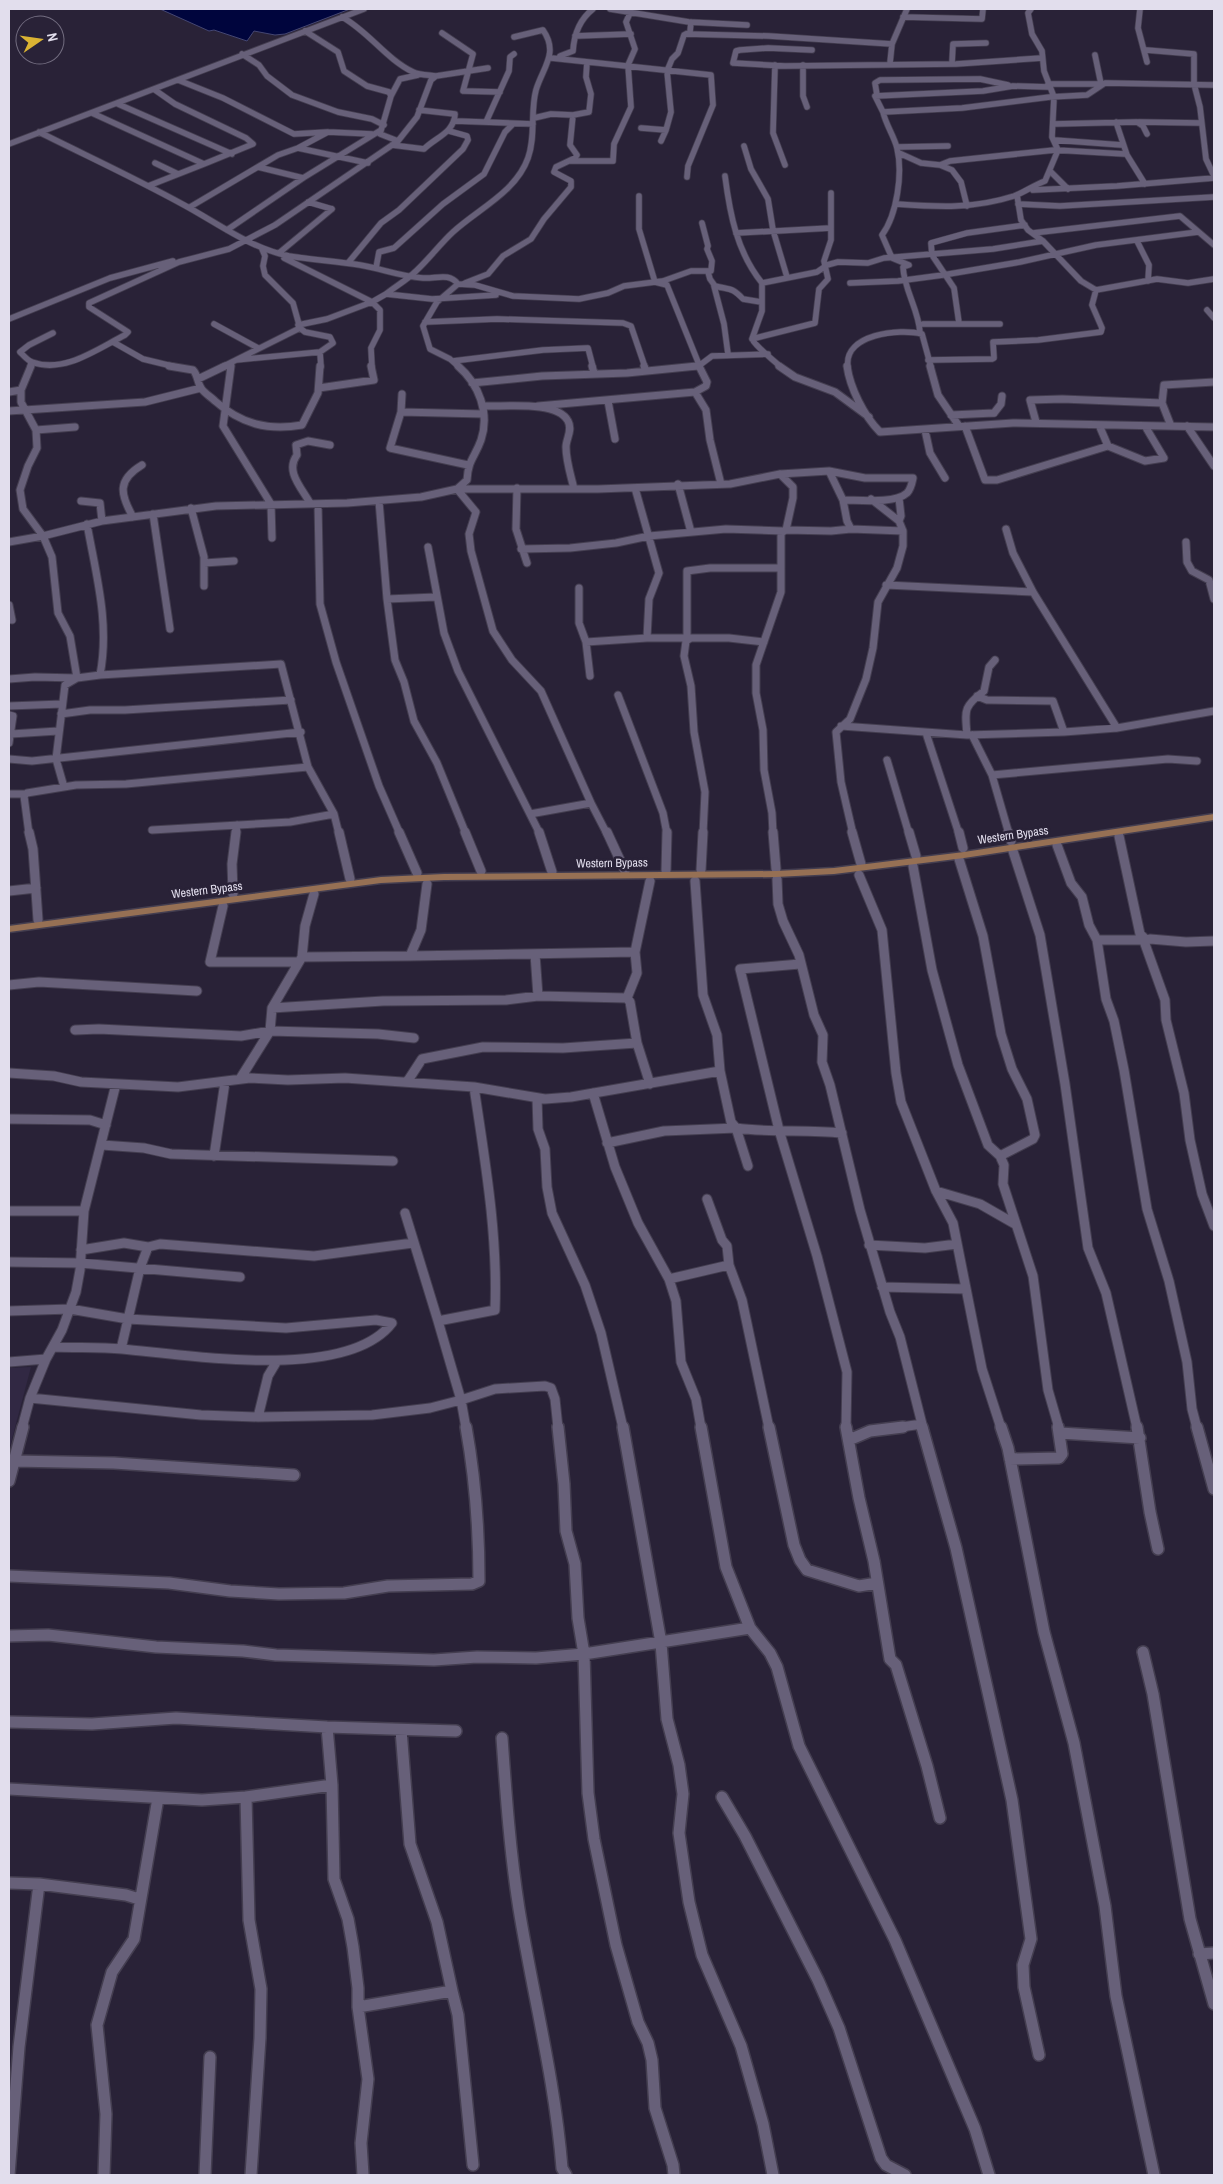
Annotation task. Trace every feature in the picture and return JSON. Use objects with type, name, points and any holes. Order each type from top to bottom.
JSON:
[{"type":"main road","name":"Western Bypass","points":[[9,929],[390,880],[471,877],[776,874],[834,871],[964,855],[1214,818]]},
{"type":"street","points":[[9,144],[364,9]]},
{"type":"street","points":[[574,60],[572,52],[575,36],[582,17],[593,9]]},
{"type":"street","points":[[610,9],[691,22],[747,25]]},
{"type":"street","points":[[890,63],[892,44],[907,9]]},
{"type":"street","points":[[903,17],[982,19],[983,9]]},
{"type":"street","points":[[896,204],[940,207],[983,205],[1017,195],[1042,183],[1050,171],[1058,150],[1052,137],[1054,97],[1049,86],[1042,51],[1032,34],[1028,13],[1031,9]]},
{"type":"street","points":[[1140,9],[1136,18],[1148,62]]},
{"type":"street","points":[[457,489],[467,480],[468,465],[480,442],[485,426],[484,406],[468,374],[453,361],[430,349],[424,332],[425,322],[430,310],[441,298],[460,284],[488,274],[503,256],[531,239],[544,219],[571,186],[571,181],[554,172],[556,167],[571,161],[615,162],[614,144],[630,107],[631,93],[628,65],[636,49],[626,22],[631,11]]},
{"type":"street","points":[[342,17],[351,22],[370,40],[411,72],[418,75]]},
{"type":"street","points":[[661,140],[666,130],[670,112],[668,69],[672,58],[678,53],[686,34],[690,32],[691,22]]},
{"type":"street","points":[[198,380],[299,327],[327,319],[372,302],[386,294],[396,285],[409,278],[452,232],[514,182],[528,159],[534,130],[533,121],[538,86],[551,58],[551,43],[543,30],[514,37]]},
{"type":"street","points":[[306,31],[338,52],[344,71],[367,86],[388,90],[391,96]]},
{"type":"street","points":[[442,33],[473,54],[463,91],[500,92]]},
{"type":"street","points":[[575,36],[631,34]]},
{"type":"street","points":[[686,34],[769,36],[892,44]]},
{"type":"street","points":[[952,63],[953,44],[986,43]]},
{"type":"street","points":[[812,50],[768,48],[740,50],[736,51],[733,63],[803,66],[890,63],[997,63],[1042,58]]},
{"type":"street","points":[[1025,190],[1145,184],[1214,177],[1206,159],[1200,123],[1200,106],[1194,84],[1194,54],[1146,50]]},
{"type":"street","points":[[551,58],[572,52]]},
{"type":"street","points":[[242,54],[259,65],[267,76],[292,95],[338,112],[372,119],[382,128]]},
{"type":"street","points":[[486,122],[509,71],[510,57],[514,54]]},
{"type":"street","points":[[1095,56],[1101,84]]},
{"type":"street","points":[[551,58],[711,75],[713,105],[688,166],[687,178]]},
{"type":"street","points":[[455,121],[512,125],[533,121],[551,114],[589,112],[591,94],[586,77],[587,62]]},
{"type":"street","points":[[775,65],[773,134],[785,165]]},
{"type":"street","points":[[803,66],[803,96],[807,107]]},
{"type":"street","points":[[398,141],[380,134],[391,96],[400,79],[418,75],[436,76],[488,68]]},
{"type":"street","points":[[9,319],[94,282],[157,264],[224,251],[275,225],[398,141],[413,123],[431,80],[436,76]]},
{"type":"street","points":[[1013,86],[980,78],[880,80],[875,83],[877,95],[874,98],[883,112],[898,150],[896,204],[887,230],[882,235],[892,258],[909,265],[903,267],[903,280],[920,325],[920,333],[924,337],[928,360],[938,395],[951,415],[962,426],[985,480],[997,480],[1108,446],[1145,461],[1164,458],[1145,426]]},
{"type":"street","points":[[178,80],[199,90],[227,98],[232,103],[294,134],[306,144]]},
{"type":"street","points":[[877,95],[984,91],[1013,86],[1124,82],[1214,85]]},
{"type":"street","points":[[883,112],[962,108],[1054,97],[1090,95],[1101,84]]},
{"type":"street","points":[[148,186],[253,144],[246,138],[175,104],[155,90]]},
{"type":"street","points":[[118,104],[232,154]]},
{"type":"street","points":[[392,145],[424,150],[449,131],[455,121],[455,114],[419,110]]},
{"type":"street","points":[[92,113],[204,164]]},
{"type":"street","points":[[571,161],[577,155],[570,145],[573,114]]},
{"type":"street","points":[[1053,124],[1116,122],[1200,123]]},
{"type":"street","points":[[1116,122],[1125,154],[1136,174],[1145,184]]},
{"type":"street","points":[[1139,122],[1147,134]]},
{"type":"street","points":[[376,268],[379,252],[394,248],[443,204],[484,174],[505,132],[512,125]]},
{"type":"street","points":[[227,230],[303,178],[382,128]]},
{"type":"street","points":[[641,128],[666,130]]},
{"type":"street","points":[[348,263],[381,223],[399,210],[463,149],[468,140],[467,136],[449,131]]},
{"type":"street","points":[[39,132],[190,207],[262,249],[276,253],[376,268],[409,278],[436,278],[444,276],[454,279],[460,284],[520,297],[579,299],[608,293],[624,286],[678,277],[691,271],[708,272]]},
{"type":"street","points":[[294,134],[328,132],[373,134]]},
{"type":"street","points":[[190,207],[278,155],[298,148],[328,132]]},
{"type":"street","points":[[1054,140],[1122,146]]},
{"type":"street","points":[[744,146],[751,169],[768,199],[773,230],[787,277]]},
{"type":"street","points":[[898,150],[948,146]]},
{"type":"street","points":[[298,148],[368,163]]},
{"type":"street","points":[[898,150],[921,162],[940,165],[952,170],[961,182],[967,206]]},
{"type":"street","points":[[940,165],[950,161],[996,157],[1013,153],[1058,150],[1107,155],[1125,154]]},
{"type":"street","points":[[155,162],[178,174]]},
{"type":"street","points":[[680,166],[688,166]]},
{"type":"street","points":[[258,167],[303,178]]},
{"type":"street","points":[[1050,171],[1068,189]]},
{"type":"street","points":[[725,176],[728,206],[736,233],[750,270],[762,284],[762,311],[752,339],[755,345],[795,377],[835,392],[869,417]]},
{"type":"street","points":[[752,339],[816,323],[818,289],[828,279],[824,261],[831,240],[830,193]]},
{"type":"street","points":[[1017,195],[1021,220],[1025,225],[1058,254],[1081,281],[1096,290],[1111,289],[1148,281],[1164,280],[1188,283],[1214,279]]},
{"type":"street","points":[[639,196],[638,207],[642,242],[655,282]]},
{"type":"street","points":[[1018,204],[1060,206],[1214,197]]},
{"type":"street","points":[[276,253],[332,209],[308,202]]},
{"type":"street","points":[[1032,233],[1180,216],[1214,245]]},
{"type":"street","points":[[702,223],[707,249],[712,261],[711,271],[708,272]]},
{"type":"street","points":[[959,323],[954,288],[932,255],[931,243],[941,239],[1025,225]]},
{"type":"street","points":[[736,233],[831,228]]},
{"type":"street","points":[[850,283],[946,275],[1058,254],[1063,251],[1087,246],[1198,232]]},
{"type":"street","points":[[762,284],[787,277],[817,272],[825,266],[838,262],[868,264],[892,258],[1044,241]]},
{"type":"street","points":[[1137,241],[1152,271],[1148,281]]},
{"type":"street","points":[[234,361],[320,352],[328,347],[333,340],[324,335],[305,332],[299,327],[293,303],[265,275],[263,266],[265,256],[262,249]]},
{"type":"street","points":[[276,253],[372,302],[380,310],[380,330],[371,348],[370,358],[374,380],[319,388]]},
{"type":"street","points":[[54,333],[20,351],[31,362],[56,365],[68,363],[113,342],[128,332],[89,307],[89,303],[192,258]]},
{"type":"street","points":[[300,266],[324,260]]},
{"type":"street","points":[[708,272],[710,282],[714,286],[724,324],[728,354]]},
{"type":"street","points":[[484,406],[564,405],[695,392],[706,386],[707,382],[690,346],[680,314],[667,285],[655,282]]},
{"type":"street","points":[[714,286],[735,290],[743,299],[762,302]]},
{"type":"street","points":[[928,360],[992,359],[994,358],[993,342],[1038,340],[1101,332],[1102,328],[1092,305],[1096,290]]},
{"type":"street","points":[[386,294],[396,297],[441,298],[504,294]]},
{"type":"street","points":[[1214,309],[1207,310],[1214,318]]},
{"type":"street","points":[[425,322],[497,319],[623,323],[631,326],[646,371]]},
{"type":"street","points":[[214,324],[258,348]]},
{"type":"street","points":[[922,324],[1000,324]]},
{"type":"street","points":[[920,333],[895,332],[872,336],[857,346],[850,354],[847,362],[854,388],[869,417],[880,432],[1036,422],[1214,427]]},
{"type":"street","points":[[113,342],[151,362],[193,370],[201,388],[225,410],[253,425],[292,428],[302,425],[305,414],[319,388],[320,352]]},
{"type":"street","points":[[453,361],[583,347],[590,348],[594,373]]},
{"type":"street","points":[[472,382],[689,368],[700,365],[712,356],[768,354]]},
{"type":"street","points":[[234,361],[223,418],[225,430],[272,504],[272,538]]},
{"type":"street","points":[[31,362],[30,371],[21,390],[24,410],[36,430],[37,448],[28,466],[20,490],[22,509],[43,536],[52,557],[58,613],[70,636],[77,678]]},
{"type":"street","points":[[1171,426],[1162,404],[1164,385],[1214,382]]},
{"type":"street","points":[[9,411],[145,402],[201,388]]},
{"type":"street","points":[[9,392],[21,390]]},
{"type":"street","points":[[695,392],[706,410],[710,440],[721,484]]},
{"type":"street","points":[[402,394],[401,412],[390,448],[468,465]]},
{"type":"street","points":[[994,413],[1000,404],[1002,396]]},
{"type":"street","points":[[1036,422],[1030,400],[1062,399],[1162,404]]},
{"type":"street","points":[[608,401],[615,440]]},
{"type":"street","points":[[564,405],[565,417],[570,428],[566,447],[574,490]]},
{"type":"street","points":[[538,406],[565,417]]},
{"type":"street","points":[[401,412],[483,414]]},
{"type":"street","points":[[951,415],[994,413]]},
{"type":"street","points":[[994,413],[998,424]]},
{"type":"street","points":[[1099,425],[1108,446]]},
{"type":"street","points":[[1187,426],[1214,466]]},
{"type":"street","points":[[36,430],[75,427]]},
{"type":"street","points":[[925,430],[930,453],[945,478]]},
{"type":"street","points":[[310,502],[291,469],[292,462],[297,455],[296,445],[309,441],[330,444]]},
{"type":"street","points":[[133,517],[123,499],[123,491],[130,472],[142,465]]},
{"type":"street","points":[[9,542],[43,536],[87,524],[191,508],[243,504],[310,502],[318,504],[422,497],[457,489],[517,488],[574,490],[635,488],[678,484],[721,484],[780,474],[829,471],[865,478],[913,478],[910,490],[899,498],[844,500]]},
{"type":"street","points":[[829,471],[844,500],[847,521],[851,529]]},
{"type":"street","points":[[780,474],[793,487],[793,498],[784,530],[781,533],[781,592],[756,665],[756,693],[763,730],[764,770],[772,813],[778,904],[782,921],[796,950],[808,984],[814,1015],[823,1035],[822,1062],[830,1085],[870,1245],[882,1287],[900,1337],[956,1548],[1012,1800],[1031,1938],[1030,1948],[1023,1963],[1023,1983],[1039,2055]]},
{"type":"street","points":[[678,484],[688,512],[691,532]]},
{"type":"street","points":[[517,488],[516,529],[527,563]]},
{"type":"street","points":[[635,488],[659,573],[649,599],[647,638]]},
{"type":"street","points":[[457,489],[476,512],[469,534],[471,551],[493,631],[512,660],[541,690],[591,803],[619,855],[625,871]]},
{"type":"street","points":[[899,498],[901,516],[899,521]]},
{"type":"street","points":[[871,499],[899,521],[903,531],[903,546],[897,568],[878,602],[873,648],[866,679],[850,719],[836,732],[836,756],[860,869],[882,930],[896,1073],[901,1102],[936,1191],[953,1223],[982,1370],[1010,1459],[1044,1632],[1074,1744],[1105,1906],[1116,1996],[1154,2175]]},
{"type":"street","points":[[379,500],[387,598],[395,660],[404,682],[414,721],[438,763],[481,871]]},
{"type":"street","points":[[81,501],[100,503],[102,522]]},
{"type":"street","points":[[318,504],[320,604],[336,662],[379,786],[416,873]]},
{"type":"street","points":[[191,508],[204,563],[206,576],[204,586]]},
{"type":"street","points":[[153,514],[170,629]]},
{"type":"street","points":[[87,524],[104,622],[104,657],[100,676]]},
{"type":"street","points":[[521,549],[606,544],[649,536],[726,529],[903,531]]},
{"type":"street","points":[[1006,529],[1013,553],[1034,592],[1117,728]]},
{"type":"street","points":[[1186,542],[1187,562],[1192,571],[1211,580],[1214,599]]},
{"type":"street","points":[[428,547],[431,554],[436,597],[444,632],[458,671],[541,836],[552,872]]},
{"type":"street","points":[[204,563],[234,561]]},
{"type":"street","points":[[702,870],[705,792],[694,732],[691,686],[684,656],[687,638],[687,571],[710,568],[781,568]]},
{"type":"street","points":[[886,585],[1034,592]]},
{"type":"street","points":[[579,588],[579,618],[583,638],[586,642],[590,676]]},
{"type":"street","points":[[387,598],[436,597]]},
{"type":"street","points":[[9,605],[12,620]]},
{"type":"street","points":[[586,642],[647,638],[729,638],[764,642]]},
{"type":"street","points":[[995,660],[989,667],[984,691],[968,702],[965,707],[970,735],[992,775],[1011,841]]},
{"type":"street","points":[[9,679],[35,677],[77,678],[278,664],[282,666],[290,700],[301,732],[308,767],[334,814],[350,879]]},
{"type":"street","points":[[64,787],[56,759],[58,730],[65,685],[77,678]]},
{"type":"street","points":[[618,695],[663,813],[668,836],[666,871]]},
{"type":"street","points":[[977,696],[987,700],[1053,701],[1064,732]]},
{"type":"street","points":[[61,714],[90,710],[125,710],[290,700]]},
{"type":"street","points":[[9,706],[62,704]]},
{"type":"street","points":[[842,726],[970,735],[1064,732],[1117,728],[1214,711]]},
{"type":"street","points":[[9,715],[14,716],[9,743]]},
{"type":"street","points":[[11,734],[58,730]]},
{"type":"street","points":[[9,759],[32,761],[56,759],[301,732]]},
{"type":"street","points":[[926,733],[955,816],[963,848]]},
{"type":"street","points":[[992,775],[1168,759],[1197,760]]},
{"type":"street","points":[[887,760],[916,856]]},
{"type":"street","points":[[9,794],[25,794],[97,782],[126,784],[308,767]]},
{"type":"street","points":[[25,794],[24,802],[33,849],[38,920]]},
{"type":"street","points":[[530,814],[591,803]]},
{"type":"street","points":[[152,830],[290,822],[334,814]]},
{"type":"street","points":[[233,894],[232,864],[236,824]]},
{"type":"street","points":[[1118,836],[1140,934],[1146,940],[1145,944],[1165,1000],[1166,1020],[1184,1093],[1190,1140],[1200,1185],[1214,1226]]},
{"type":"street","points":[[1057,845],[1071,883],[1082,897],[1088,925],[1097,940],[1106,999],[1114,1021],[1124,1070],[1147,1208],[1169,1281],[1187,1362],[1192,1409],[1214,1489]]},
{"type":"street","points":[[1013,852],[1040,935],[1065,1084],[1088,1248],[1106,1293],[1140,1438],[1150,1512],[1158,1548]]},
{"type":"street","points":[[959,859],[983,936],[993,983],[993,996],[1002,1034],[1012,1069],[1027,1099],[1035,1135],[1033,1139],[1000,1156]]},
{"type":"street","points":[[913,866],[932,970],[958,1065],[988,1145],[1000,1156],[1004,1165],[1004,1184],[1015,1224],[1033,1276],[1045,1372],[1060,1433],[1062,1454],[1059,1458],[1010,1459]]},
{"type":"street","points":[[627,998],[637,973],[635,952],[650,881]]},
{"type":"street","points":[[695,881],[703,995],[717,1035],[720,1071],[730,1122],[736,1128],[748,1166]]},
{"type":"street","points":[[410,956],[421,930],[427,884]]},
{"type":"street","points":[[9,892],[36,888]]},
{"type":"street","points":[[240,1079],[246,1065],[270,1031],[272,1008],[301,959],[305,926],[314,894]]},
{"type":"street","points":[[223,906],[210,962],[635,952]]},
{"type":"street","points":[[1097,940],[1214,941]]},
{"type":"street","points":[[535,954],[538,996]]},
{"type":"street","points":[[800,964],[740,969],[779,1130],[819,1263],[847,1372],[848,1394],[845,1415],[890,1659],[896,1665],[927,1766],[940,1818]]},
{"type":"street","points":[[9,985],[39,982],[197,991]]},
{"type":"street","points":[[272,1008],[383,1001],[506,1000],[538,996],[627,998]]},
{"type":"street","points":[[627,998],[630,1002],[637,1043],[650,1084]]},
{"type":"street","points":[[76,1030],[99,1029],[241,1036],[270,1031],[378,1034],[414,1038]]},
{"type":"street","points":[[407,1082],[422,1059],[483,1047],[563,1048],[637,1043]]},
{"type":"street","points":[[9,1073],[54,1076],[81,1082],[178,1088],[240,1079],[344,1078],[474,1087],[514,1092],[537,1098],[571,1097],[720,1071]]},
{"type":"street","points":[[214,1156],[225,1082]]},
{"type":"street","points":[[9,1481],[30,1398],[46,1359],[54,1347],[76,1292],[84,1211],[116,1084]]},
{"type":"street","points":[[438,1320],[495,1310],[497,1289],[489,1193],[474,1087]]},
{"type":"street","points":[[593,1093],[607,1143],[638,1223],[669,1279],[676,1301],[681,1362],[696,1399],[700,1417],[703,1445],[724,1560],[750,1628],[770,1653],[777,1667],[799,1746],[895,1940],[975,2129],[989,2175]]},
{"type":"street","points":[[537,1098],[538,1128],[545,1149],[552,1213],[585,1285],[600,1332],[626,1435],[661,1643],[667,1718],[679,1765],[683,1794],[679,1833],[689,1902],[702,1955],[741,2046],[763,2124],[773,2175]]},
{"type":"street","points":[[9,1119],[90,1120],[106,1125]]},
{"type":"street","points":[[607,1143],[669,1130],[736,1128],[814,1130],[842,1133]]},
{"type":"street","points":[[102,1145],[144,1148],[171,1154],[393,1162]]},
{"type":"street","points":[[936,1191],[980,1204],[1015,1224]]},
{"type":"street","points":[[707,1199],[722,1240],[727,1246],[729,1266],[742,1300],[794,1545],[800,1560],[807,1570],[839,1581],[859,1586],[877,1583]]},
{"type":"street","points":[[9,1211],[84,1211]]},
{"type":"street","points":[[9,1576],[169,1583],[230,1591],[279,1594],[344,1593],[388,1586],[476,1583],[479,1581],[479,1552],[470,1448],[461,1400],[405,1213]]},
{"type":"street","points":[[81,1250],[124,1243],[314,1256],[413,1243]]},
{"type":"street","points":[[870,1245],[925,1248],[957,1244]]},
{"type":"street","points":[[121,1349],[140,1268],[148,1246]]},
{"type":"street","points":[[9,1262],[80,1263],[240,1278]]},
{"type":"street","points":[[669,1279],[729,1266]]},
{"type":"street","points":[[882,1287],[966,1289]]},
{"type":"street","points":[[9,1311],[70,1309],[128,1319],[286,1328],[376,1320],[392,1323],[386,1331],[366,1346],[343,1354],[277,1361],[203,1358],[121,1349],[54,1347]]},
{"type":"street","points":[[9,1362],[46,1359]]},
{"type":"street","points":[[258,1417],[268,1376],[277,1361]]},
{"type":"street","points":[[30,1398],[200,1414],[258,1417],[372,1415],[430,1408],[495,1389],[545,1386],[550,1388],[555,1399],[564,1484],[566,1531],[575,1564],[577,1582],[577,1610],[584,1654],[588,1793],[594,1839],[616,1945],[638,2022],[648,2043],[652,2060],[656,2108],[673,2165],[674,2175]]},
{"type":"street","points":[[849,1440],[870,1431],[922,1424]]},
{"type":"street","points":[[1060,1433],[1140,1438]]},
{"type":"street","points":[[14,1461],[114,1463],[294,1475]]},
{"type":"street","points":[[9,1636],[48,1635],[156,1647],[387,1660],[476,1657],[536,1658],[584,1654],[750,1628]]},
{"type":"street","points":[[1142,1652],[1153,1694],[1190,1919],[1214,2004]]},
{"type":"street","points":[[9,1722],[92,1724],[176,1718],[327,1727],[456,1731]]},
{"type":"street","points":[[327,1727],[332,1785],[334,1879],[348,1919],[368,2079],[360,2142],[363,2175]]},
{"type":"street","points":[[401,1730],[410,1844],[437,1922],[458,2015],[472,2165]]},
{"type":"street","points":[[502,1738],[508,1828],[519,1908],[558,2118],[562,2168],[566,2175]]},
{"type":"street","points":[[9,1789],[202,1800],[246,1797],[332,1785]]},
{"type":"street","points":[[246,1797],[249,1920],[261,1989],[260,2038],[251,2175]]},
{"type":"street","points":[[104,2175],[106,2114],[97,2025],[112,1972],[134,1939],[139,1899],[158,1798]]},
{"type":"street","points":[[722,1798],[746,1836],[781,1905],[793,1934],[818,1980],[839,2028],[881,2158],[886,2164],[905,2175]]},
{"type":"street","points":[[9,1883],[39,1884],[126,1895],[139,1899]]},
{"type":"street","points":[[9,2175],[14,2048],[21,2041],[39,1884]]},
{"type":"street","points":[[1199,1954],[1214,1953]]},
{"type":"street","points":[[358,2007],[452,1991]]},
{"type":"street","points":[[205,2175],[210,2057]]},
{"type":"shaded area","points":[[160,9],[350,9],[285,34],[275,35],[254,31],[247,41],[214,30],[209,31]]},
{"type":"shaded area","points":[[31,1367],[9,1450],[9,1368]]}]
